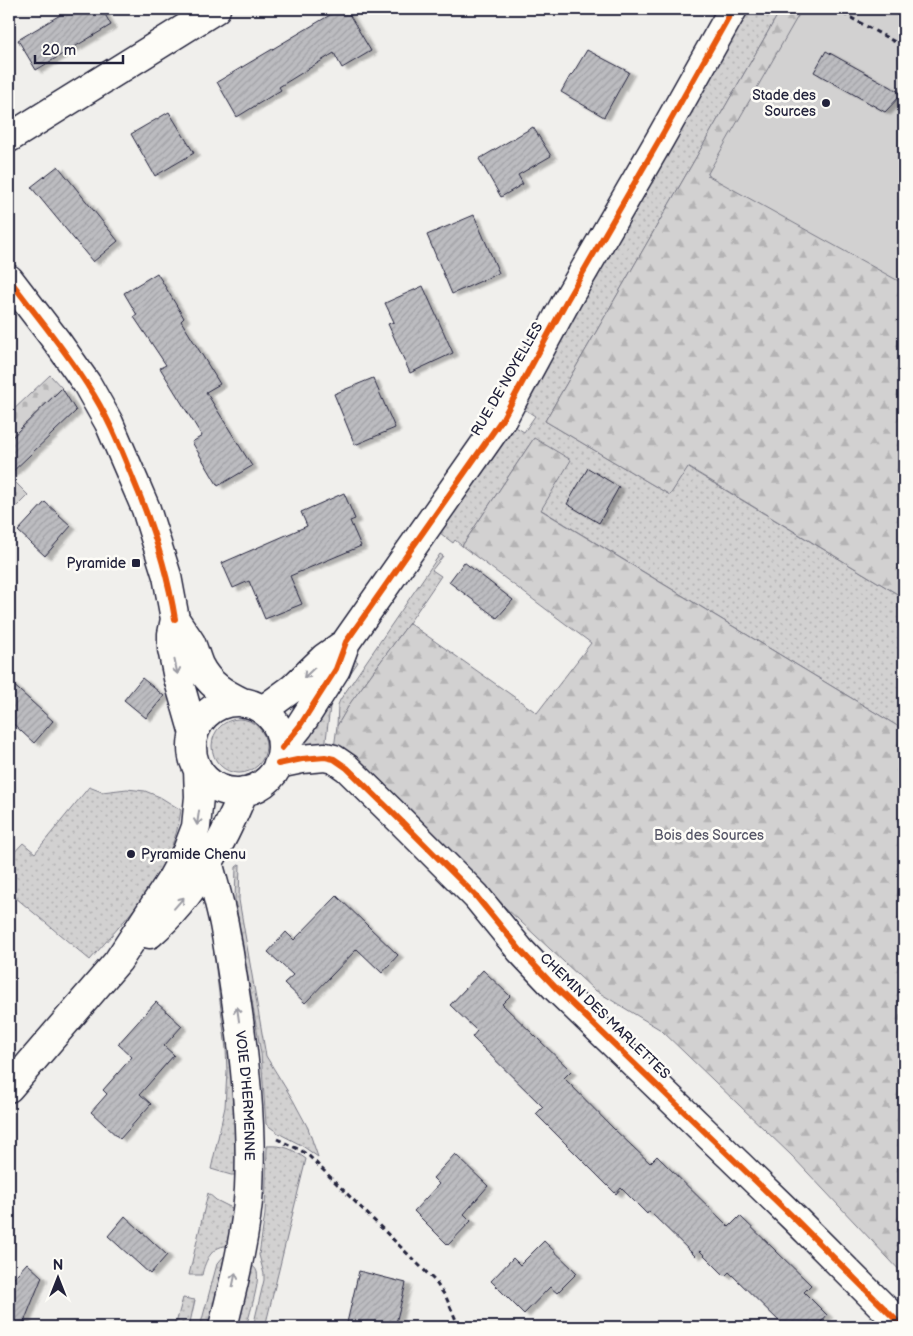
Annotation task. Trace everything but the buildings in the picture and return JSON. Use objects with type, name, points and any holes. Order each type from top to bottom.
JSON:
[{"type":"street","points":[[9,138],[216,9]]},
{"type":"street","name":"RUE DE NOYELLES","points":[[280,756],[336,669],[346,642],[503,418],[567,300],[733,9]]},
{"type":"street","points":[[9,279],[82,377],[96,399],[122,450],[146,509],[167,576],[176,619],[192,645],[198,664],[210,682],[218,689],[271,717],[277,726],[281,737],[280,756],[270,777],[258,786],[244,791],[230,791],[218,788],[198,770]]},
{"type":"street","points":[[176,619],[172,634],[172,650],[194,734]]},
{"type":"street","name":"RUE DE NOYELLES","points":[[253,706],[293,688],[324,658],[346,642]]},
{"type":"street","points":[[9,1088],[118,961],[171,880],[192,840],[196,827],[199,797],[198,770],[192,746],[198,724],[205,715],[223,704],[234,702],[253,706]]},
{"type":"street","name":"CHEMIN DES MARLETTES","points":[[280,756],[302,758],[325,757],[347,768],[476,896],[520,950],[545,976],[787,1211],[903,1327]]},
{"type":"street","points":[[118,961],[159,926],[209,865],[244,791]]},
{"type":"street","name":"VOIE D'HERMENNE","points":[[209,865],[224,924],[232,971],[244,1059],[249,1129],[249,1183],[246,1212],[239,1257],[224,1327]]},
{"type":"path","points":[[835,9],[904,48]]},
{"type":"path","points":[[249,1129],[282,1141],[309,1156],[434,1280],[446,1298],[459,1327]]},
{"type":"green space","points":[[749,9],[781,9],[545,421],[670,495],[687,467],[904,598],[904,730],[540,509],[534,438],[462,546],[455,540],[453,543],[440,533],[514,426],[524,432],[535,416],[524,409],[553,351]]},
{"type":"green space","points":[[781,9],[802,9],[791,30],[904,116],[904,598],[688,467],[670,495],[545,421]]},
{"type":"green space","name":"Stade des Sources","points":[[802,9],[904,9],[904,284],[707,175]]},
{"type":"green space","points":[[50,375],[62,388],[9,440],[9,414]]},
{"type":"green space","name":"Bois des Sources","points":[[534,438],[571,460],[541,510],[904,730],[904,1275],[792,1156],[661,1030],[593,989],[334,748],[337,726],[351,702],[409,623],[537,713],[591,643],[462,546]]},
{"type":"green space","points":[[9,476],[28,495],[9,514]]},
{"type":"green space","points":[[440,554],[443,556],[432,570],[441,576],[351,702],[337,726],[340,700]]},
{"type":"green space","points":[[355,660],[358,662],[333,699],[330,707],[325,748],[299,745]]},
{"type":"green space","points":[[239,719],[249,721],[258,727],[264,736],[266,746],[264,756],[258,765],[249,771],[239,773],[229,771],[220,765],[214,756],[212,746],[214,736],[220,727],[229,721]]},
{"type":"green space","points":[[89,787],[102,792],[127,789],[145,791],[160,797],[181,810],[169,853],[159,873],[134,909],[90,960],[9,892],[9,858],[23,843],[35,853]]},
{"type":"green space","points":[[240,864],[239,900],[266,1056],[308,1128],[318,1157],[266,1124],[261,1054],[235,900],[236,867]]},
{"type":"green space","points":[[211,930],[231,1028],[238,1175],[231,1175],[211,1169],[225,1107],[227,1071]]},
{"type":"green space","points":[[267,1146],[288,1148],[306,1159],[265,1327],[253,1327],[264,1280],[259,1255],[265,1214]]},
{"type":"green space","points":[[208,1193],[216,1200],[236,1210],[230,1246],[214,1250],[205,1264],[202,1275],[189,1275]]},
{"type":"green space","points":[[228,1255],[212,1327],[200,1327],[217,1264],[224,1256]]},
{"type":"green space","points":[[249,1264],[257,1272],[256,1291],[246,1327],[235,1327]]},
{"type":"green space","points":[[183,1298],[195,1300],[189,1327],[175,1327]]},
{"type":"cycle path","points":[[282,748],[299,727],[336,669],[346,642],[503,418],[567,300],[733,9]]},
{"type":"cycle path","points":[[9,279],[79,372],[95,396],[117,440],[152,527],[168,582],[175,619]]},
{"type":"cycle path","points":[[278,764],[325,757],[334,759],[347,768],[476,896],[520,950],[555,987],[794,1218],[903,1327]]},
{"type":"place","name":"Stade des Sources","points":[[826,103]]},
{"type":"place","name":"Pyramide","points":[[136,563]]},
{"type":"place","name":"Pyramide Chenu","points":[[131,854]]}]
